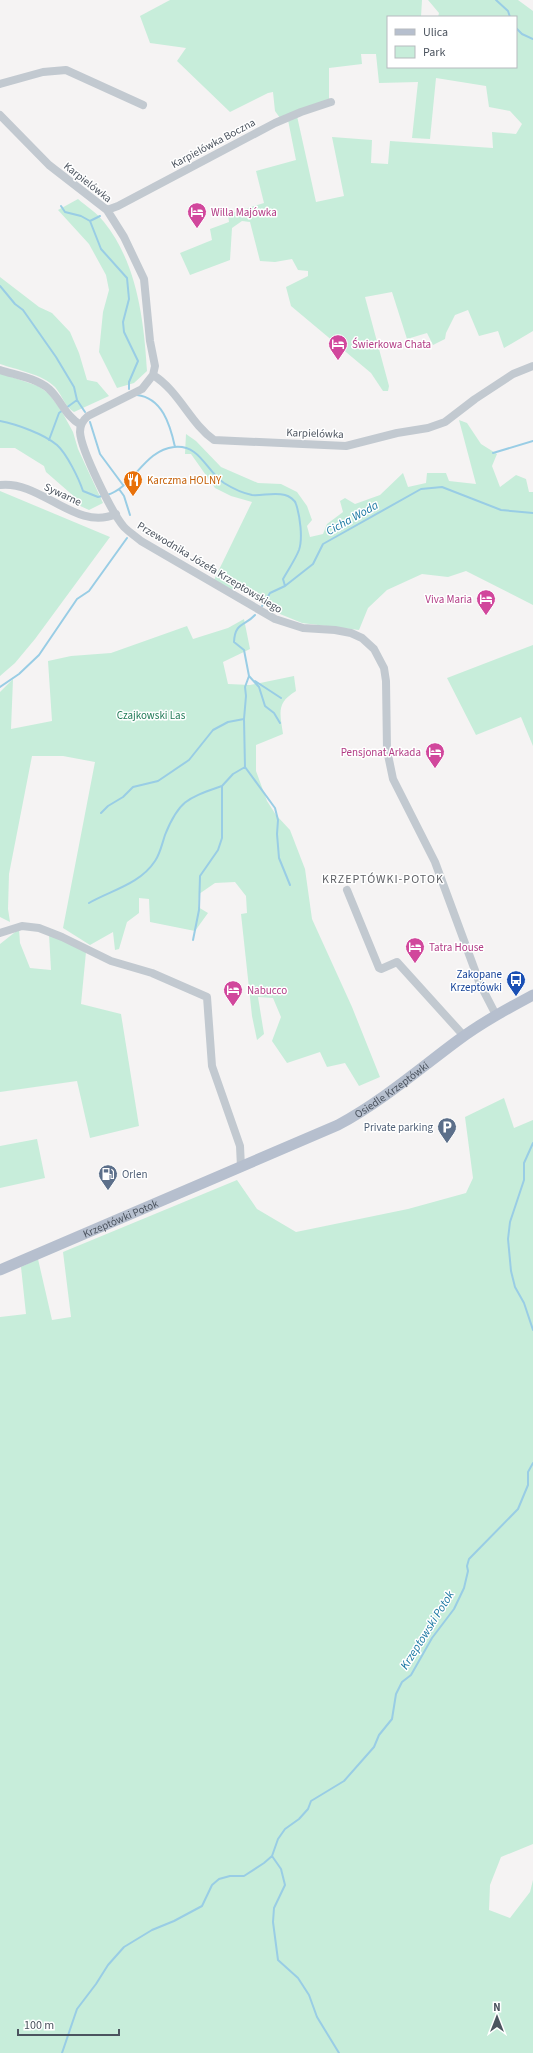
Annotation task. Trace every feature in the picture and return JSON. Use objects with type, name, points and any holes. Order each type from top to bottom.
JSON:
[{"type":"main road","name":"Osiedle Krzeptówki","points":[[241,1167],[326,1131],[357,1114],[421,1069],[464,1036],[496,1015],[533,995]]},
{"type":"main road","name":"Krzeptówki Potok","points":[[0,1270],[241,1167]]},
{"type":"street","points":[[0,84],[43,72],[66,70],[144,105]]},
{"type":"street","name":"Karpielówka Boczna","points":[[107,210],[118,206],[275,123],[331,102]]},
{"type":"street","name":"Karpielówka","points":[[0,114],[49,165],[107,210],[124,237],[144,279],[150,340],[155,366],[153,375],[169,389],[214,440],[330,446],[360,444],[397,433],[437,426],[513,374],[533,366]]},
{"type":"street","points":[[0,370],[44,385],[55,395],[73,420],[81,425]]},
{"type":"street","points":[[118,518],[84,448],[80,430],[81,425],[84,419],[95,412],[142,389],[153,375]]},
{"type":"street","name":"Sywarne","points":[[0,485],[22,487],[79,514],[94,518],[118,518]]},
{"type":"street","name":"Przewodnika Józefa Krzeptowskiego","points":[[118,518],[141,541],[275,620],[303,628],[335,630],[351,633],[362,638],[374,649],[382,664],[386,681],[387,750],[393,779],[435,862],[480,984],[496,1015]]},
{"type":"street","points":[[347,890],[379,968],[381,969],[396,962],[464,1036]]},
{"type":"street","points":[[0,934],[22,926],[38,928],[64,938],[111,961],[152,972],[207,997],[212,1066],[240,1146],[241,1167]]},
{"type":"green space","points":[[170,0],[422,0],[421,16],[387,16],[387,68],[517,68],[517,16],[438,16],[439,13],[428,0],[518,0],[533,11],[533,331],[504,348],[498,331],[479,336],[468,310],[455,315],[446,333],[445,339],[433,345],[427,333],[407,339],[392,292],[365,297],[389,386],[388,391],[383,391],[371,373],[291,306],[286,287],[308,276],[308,271],[298,270],[292,259],[275,262],[260,261],[250,222],[242,221],[232,228],[230,260],[190,275],[180,253],[212,240],[210,229],[229,222],[228,214],[264,203],[256,171],[296,160],[288,120],[297,116],[316,202],[344,196],[332,137],[372,140],[371,163],[388,164],[390,141],[493,148],[492,132],[516,134],[522,124],[510,111],[489,107],[486,86],[436,78],[430,139],[412,138],[418,82],[379,83],[376,54],[361,54],[362,64],[329,68],[329,100],[280,118],[275,111],[273,92],[268,93],[230,112],[177,61],[186,48],[150,43],[140,16]]},
{"type":"green space","points":[[78,199],[104,222],[115,238],[124,255],[131,274],[141,312],[147,371],[134,383],[117,388],[99,352],[103,312],[109,290],[106,275],[89,244],[58,210]]},
{"type":"green space","points":[[0,277],[39,307],[52,313],[70,332],[79,353],[87,380],[97,382],[109,396],[74,412],[68,407],[55,387],[50,383],[29,373],[0,364]]},
{"type":"green space","points":[[0,373],[38,386],[48,393],[61,410],[73,432],[78,449],[103,503],[89,510],[76,504],[77,499],[46,472],[44,466],[15,448],[0,448]]},
{"type":"green space","points":[[459,420],[467,423],[481,444],[497,454],[492,466],[500,487],[516,475],[526,479],[529,492],[533,492],[533,605],[466,571],[448,577],[422,574],[387,590],[368,608],[359,630],[302,623],[280,614],[243,588],[238,586],[233,590],[214,580],[252,502],[231,496],[215,488],[191,454],[185,454],[186,434],[196,441],[221,467],[258,483],[281,484],[297,492],[307,506],[312,520],[307,526],[310,537],[323,534],[327,524],[343,512],[340,501],[345,498],[355,504],[380,495],[403,473],[408,487],[426,483],[427,473],[446,473],[449,481],[476,484]]},
{"type":"green space","points":[[0,491],[110,537],[35,639],[15,663],[0,676]]},
{"type":"green space","name":"Czajkowski Las","points":[[244,619],[250,649],[223,662],[228,684],[250,685],[294,676],[296,691],[285,700],[281,709],[283,734],[256,745],[256,771],[267,801],[276,815],[290,830],[305,869],[312,919],[352,1007],[380,1077],[359,1086],[345,1063],[327,1067],[320,1052],[287,1063],[272,1041],[281,1017],[273,998],[258,997],[264,1034],[257,1040],[252,1016],[241,914],[247,913],[246,896],[235,882],[215,883],[199,894],[198,907],[208,913],[195,931],[150,922],[149,899],[139,898],[139,913],[127,922],[119,949],[115,950],[113,932],[90,945],[63,928],[95,762],[63,756],[32,756],[9,874],[8,909],[10,922],[0,917],[0,692],[13,679],[11,729],[52,721],[48,661],[71,656],[111,653],[187,626],[193,639],[228,628]]},
{"type":"green space","points":[[533,645],[533,746],[521,717],[476,735],[447,678]]},
{"type":"green space","points":[[19,929],[20,943],[30,968],[51,970],[49,934],[86,952],[81,1004],[121,1014],[139,1126],[90,1138],[77,1081],[0,1092],[0,944]]},
{"type":"green space","points":[[504,1098],[514,1128],[533,1120],[533,1844],[501,1857],[490,1885],[489,1910],[510,1918],[530,1892],[533,1880],[533,2053],[0,2053],[0,1317],[26,1314],[21,1267],[38,1259],[52,1320],[71,1317],[63,1252],[237,1180],[257,1209],[296,1232],[408,1209],[466,1193],[473,1178],[465,1117]]},
{"type":"green space","points":[[37,1139],[45,1178],[0,1188],[0,1146]]},
{"type":"waterway","points":[[496,0],[508,11],[510,16]]},
{"type":"waterway","points":[[517,29],[522,34],[533,39]]},
{"type":"waterway","points":[[61,206],[65,212],[81,216],[90,221],[101,249],[127,278],[129,299],[123,322],[124,332],[138,361],[129,382],[129,389]]},
{"type":"waterway","points":[[90,221],[100,216]]},
{"type":"waterway","points":[[0,286],[15,304],[23,310],[56,357],[74,387],[77,400],[85,412]]},
{"type":"waterway","points":[[137,395],[146,397],[159,407],[167,421],[175,447]]},
{"type":"waterway","points":[[66,408],[77,400]]},
{"type":"waterway","points":[[49,440],[59,413],[63,410]]},
{"type":"waterway","name":"Cicha Woda","points":[[0,421],[30,430],[57,445],[69,460],[83,491],[98,497],[102,496]]},
{"type":"waterway","points":[[90,422],[100,454],[123,485]]},
{"type":"waterway","points":[[493,453],[533,441]]},
{"type":"waterway","name":"Cicha Woda","points":[[107,495],[124,485],[146,462],[155,455],[174,447],[183,447],[196,454],[218,478],[237,490],[252,495],[277,494],[292,498],[296,504],[300,521],[301,539],[299,550],[283,579],[285,586],[313,564],[323,544],[421,489],[442,487],[501,510],[533,513]]},
{"type":"waterway","points":[[119,489],[124,496],[130,515]]},
{"type":"waterway","points":[[0,687],[19,674],[39,655],[77,599],[89,591],[127,538]]},
{"type":"waterway","points":[[262,606],[270,593],[285,586]]},
{"type":"waterway","points":[[193,940],[199,910],[200,876],[218,850],[222,838],[222,786],[233,774],[245,767],[245,687],[249,676],[244,650],[234,642],[238,628],[255,615]]},
{"type":"waterway","points":[[249,676],[259,687],[265,706],[274,713],[280,723]]},
{"type":"waterway","points":[[255,681],[281,698]]},
{"type":"waterway","points":[[101,813],[108,806],[123,797],[133,787],[158,781],[189,760],[213,730],[228,722],[244,719]]},
{"type":"waterway","points":[[245,767],[275,808],[278,820],[277,834],[279,858],[290,885]]},
{"type":"waterway","points":[[89,903],[134,881],[149,869],[157,858],[170,823],[180,807],[193,798],[222,786]]},
{"type":"waterway","name":"Krzeptowski Potok","points":[[533,1143],[524,1163],[524,1180],[510,1222],[508,1239],[511,1271],[515,1287],[524,1303],[533,1330]]},
{"type":"waterway","name":"Krzeptowski Potok","points":[[62,2053],[77,2009],[108,1965],[124,1947],[152,1930],[174,1921],[202,1906],[212,1885],[219,1879],[230,1876],[244,1876],[264,1863],[272,1856],[278,1839],[285,1829],[299,1819],[308,1809],[311,1801],[344,1781],[374,1747],[379,1735],[392,1719],[396,1694],[402,1682],[411,1675],[432,1638],[454,1609],[464,1588],[469,1559],[518,1509],[528,1485],[528,1472],[533,1463]]},
{"type":"waterway","points":[[272,1856],[281,1869],[285,1885],[274,1908],[273,1922],[278,1960],[298,1978],[309,1995],[317,2017],[339,2053]]},
{"type":"place","name":"Willa Majówka","points":[[197,229]]},
{"type":"place","name":"Świerkowa Chata","points":[[338,361]]},
{"type":"place","name":"Karczma HOLNY","points":[[133,497]]},
{"type":"place","name":"Viva Maria","points":[[486,616]]},
{"type":"place","name":"Pensjonat Arkada","points":[[435,769]]},
{"type":"place","name":"Tatra House","points":[[415,964]]},
{"type":"place","name":"Zakopane Krzeptówki","points":[[516,997]]},
{"type":"place","name":"Nabucco","points":[[233,1007]]},
{"type":"place","name":"Private parking","points":[[447,1144]]},
{"type":"place","name":"Orlen","points":[[108,1191]]},
{"type":"district","name":"KRZEPTÓWKI-POTOK","points":[[383,879]]}]
